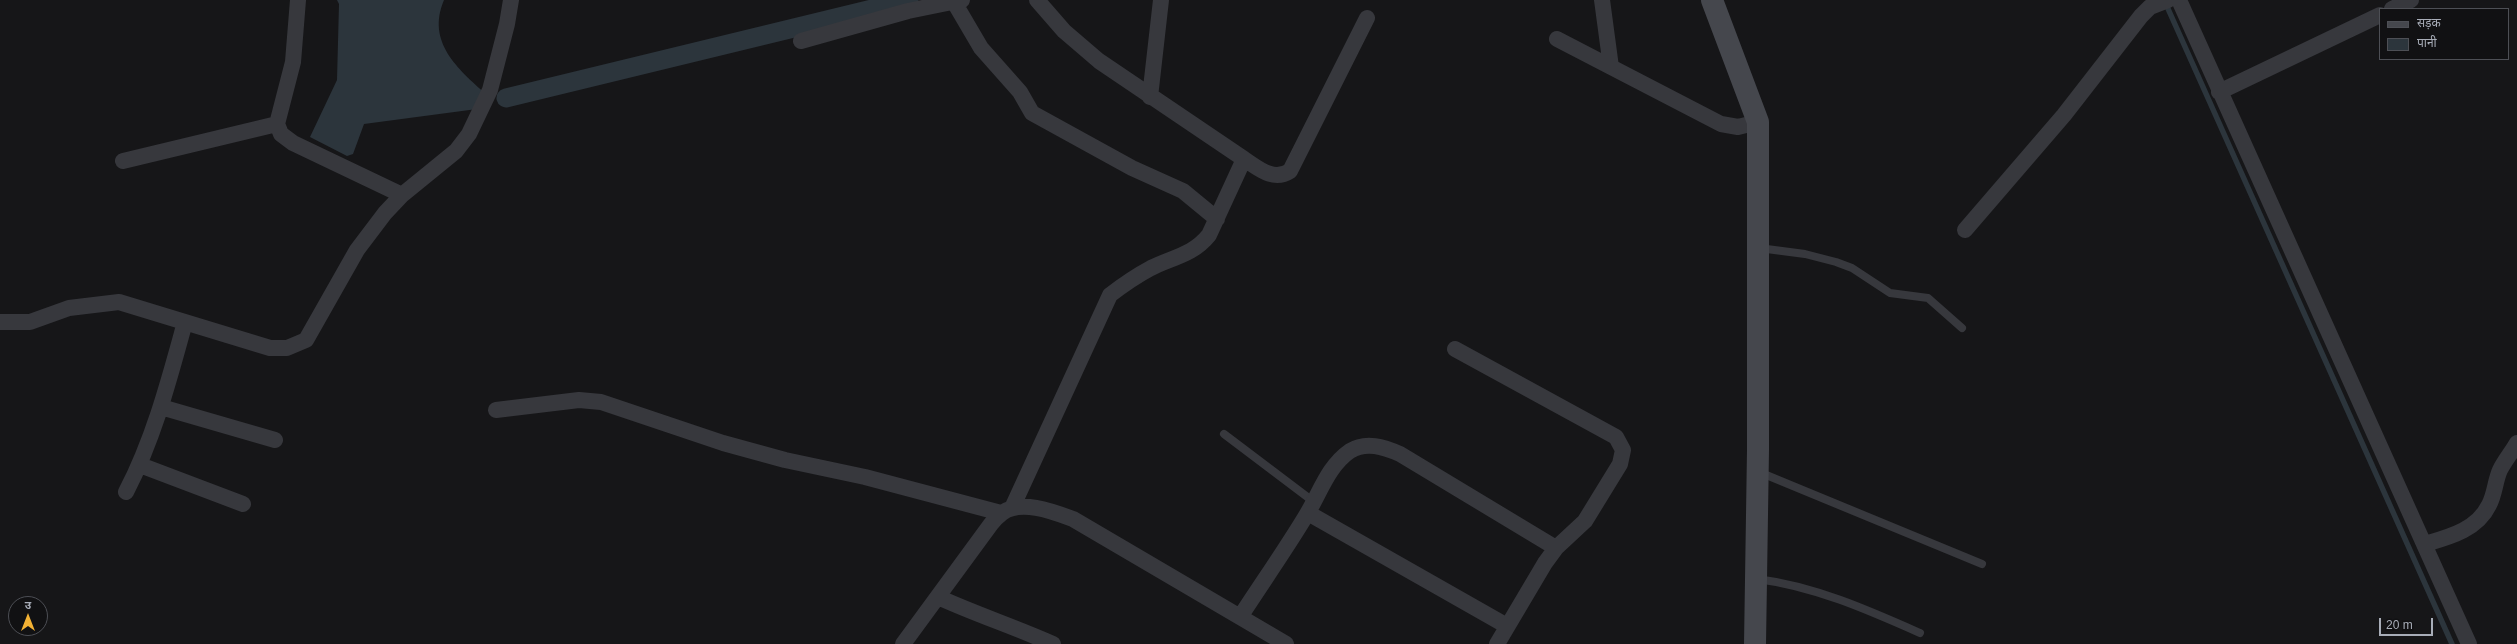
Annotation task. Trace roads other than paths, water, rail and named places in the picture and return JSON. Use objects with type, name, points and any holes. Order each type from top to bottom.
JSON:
[{"type":"street","points":[[298,0],[293,62],[277,124],[281,134],[293,143],[402,195]]},
{"type":"street","points":[[0,322],[30,322],[69,308],[119,302],[270,348],[287,348],[306,340],[357,250],[385,213],[402,195],[456,151],[478,119],[490,90],[511,0]]},
{"type":"street","points":[[1038,0],[1070,36],[1099,61],[1150,97],[1244,159],[1268,174],[1278,176],[1290,171],[1368,18]]},
{"type":"street","points":[[1150,97],[1161,0]]},
{"type":"street","points":[[1602,0],[1611,67]]},
{"type":"street","points":[[1712,0],[1758,122],[1758,472],[1755,644]]},
{"type":"street","points":[[2179,0],[2219,92],[2469,644]]},
{"type":"street","points":[[2394,8],[2411,0]]},
{"type":"street","points":[[801,41],[908,11],[958,1],[981,48],[1020,92],[1032,113],[1132,168],[1183,191],[1217,219]]},
{"type":"street","points":[[1965,230],[2064,115],[2141,16],[2162,2]]},
{"type":"street","points":[[2219,92],[2379,15]]},
{"type":"street","points":[[1557,39],[1721,124],[1738,127],[1758,122]]},
{"type":"street","points":[[123,161],[277,124]]},
{"type":"street","points":[[903,644],[991,524],[1007,511],[1110,295],[1124,284],[1152,268],[1189,253],[1209,235],[1244,159]]},
{"type":"street","points":[[126,492],[140,465],[161,407],[185,322]]},
{"type":"street","points":[[1455,349],[1616,437],[1623,450],[1620,464],[1586,521],[1556,548],[1545,563],[1497,644]]},
{"type":"street","points":[[496,410],[579,400],[601,402],[737,447],[785,460],[865,477],[1007,511],[1040,509],[1073,519],[1286,644]]},
{"type":"street","points":[[161,407],[275,440]]},
{"type":"street","points":[[2425,544],[2452,537],[2467,529],[2477,521],[2489,506],[2500,470],[2517,443]]},
{"type":"street","points":[[1240,617],[1311,507],[1328,475],[1351,451],[1366,446],[1382,446],[1400,454],[1556,548]]},
{"type":"street","points":[[140,465],[243,504]]},
{"type":"street","points":[[1311,507],[1507,626]]},
{"type":"street","points":[[938,597],[964,609],[994,618],[1027,638],[1053,644]]},
{"type":"lane","points":[[1758,248],[1825,258],[1852,268],[1890,292],[1928,298],[1934,301],[1962,328]]},
{"type":"lane","points":[[1224,434],[1311,507]]},
{"type":"lane","points":[[1758,472],[1982,564]]},
{"type":"lane","points":[[1756,579],[1790,583],[1868,610],[1920,633]]},
{"type":"water","points":[[337,0],[444,0],[439,15],[439,29],[442,42],[448,53],[465,75],[486,94],[477,109],[364,124],[353,154],[347,156],[310,137],[337,80],[339,4]]},
{"type":"waterway","points":[[506,98],[909,0]]},
{"type":"waterway","points":[[2165,2],[2452,644]]}]
